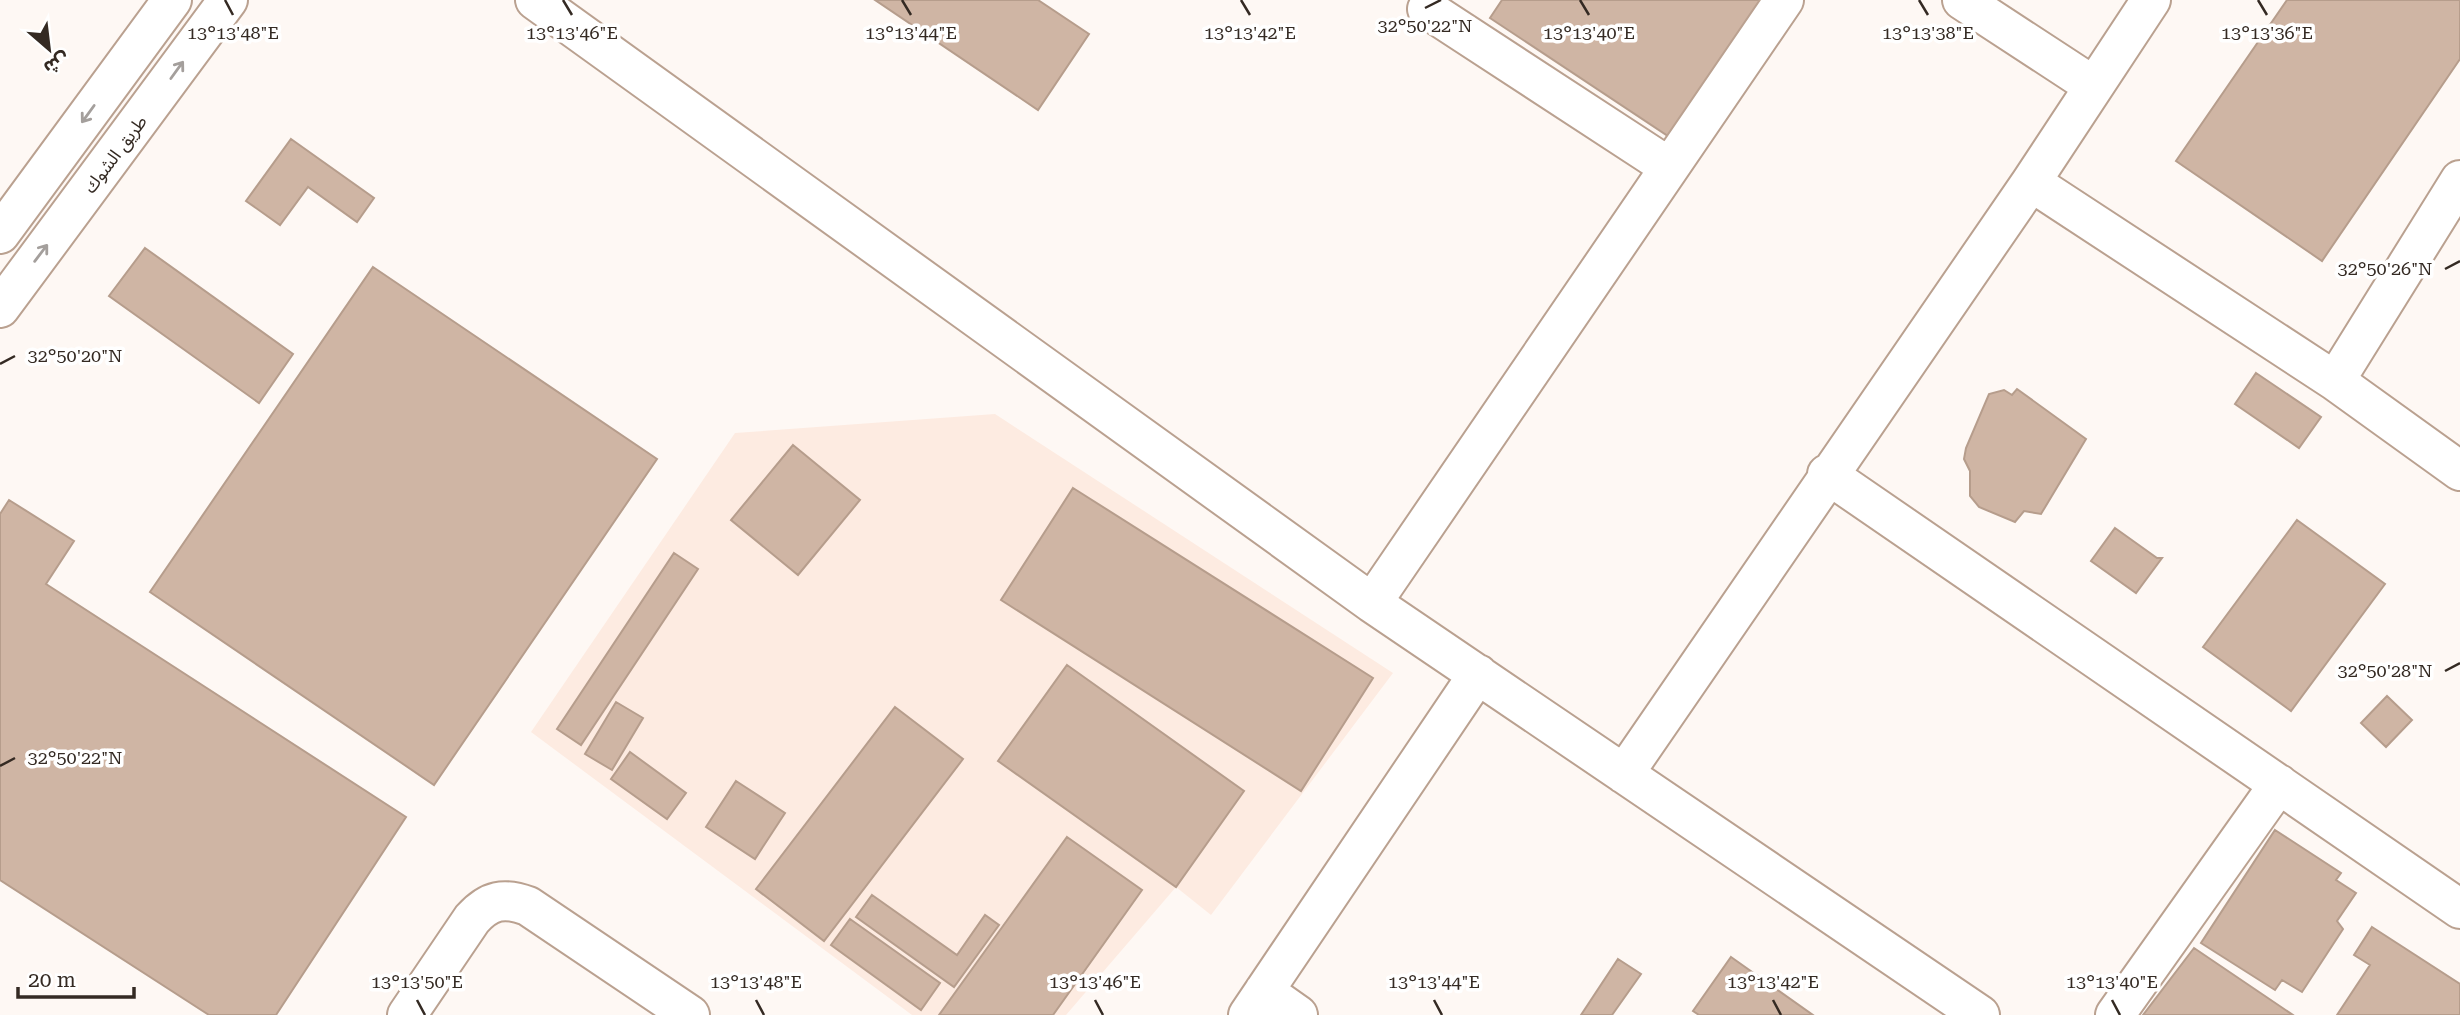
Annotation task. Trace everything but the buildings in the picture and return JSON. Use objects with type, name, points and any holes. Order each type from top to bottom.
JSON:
[{"type":"street","points":[[0,234],[172,0]]},
{"type":"street","name":"طريق الشوك","points":[[0,307],[228,0]]},
{"type":"street","points":[[535,0],[1372,603],[1980,1015]]},
{"type":"street","points":[[1372,603],[1784,0]]},
{"type":"street","points":[[1962,0],[2092,85]]},
{"type":"street","points":[[1624,774],[1827,474],[2031,182],[2092,85],[2151,0]]},
{"type":"street","points":[[1427,9],[1669,167]]},
{"type":"street","points":[[2335,381],[2460,180]]},
{"type":"street","points":[[2031,182],[2335,381],[2460,471]]},
{"type":"street","points":[[1827,474],[2460,909]]},
{"type":"street","points":[[1298,1015],[1256,1003],[1478,674]]},
{"type":"street","points":[[2115,1015],[2278,784]]},
{"type":"street","points":[[407,1015],[472,919],[483,907],[497,900],[513,900],[528,906],[690,1015]]},
{"type":"shaded area","points":[[995,414],[1393,673],[1211,915],[1176,887],[1066,1015],[912,1015],[531,732],[735,433]]}]
